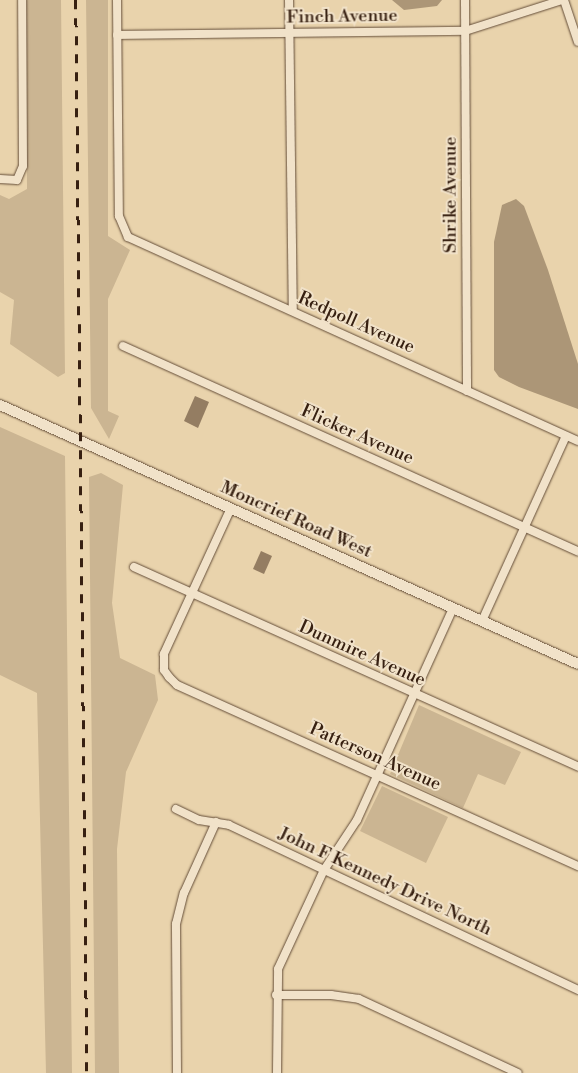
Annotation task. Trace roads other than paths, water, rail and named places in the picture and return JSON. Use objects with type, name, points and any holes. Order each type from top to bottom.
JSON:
[{"type":"street","points":[[0,179],[17,180],[23,166],[22,0]]},
{"type":"street","points":[[117,0],[117,35]]},
{"type":"street","points":[[289,0],[293,312]]},
{"type":"street","name":"Shrike Avenue","points":[[465,0],[467,390]]},
{"type":"street","points":[[563,0],[578,42]]},
{"type":"street","name":"Finch Avenue","points":[[117,35],[465,31],[563,0]]},
{"type":"street","name":"Redpoll Avenue","points":[[117,35],[119,216],[123,230],[136,242],[578,441]]},
{"type":"street","name":"Flicker Avenue","points":[[123,346],[578,551]]},
{"type":"street","name":"Moncrief Road West","points":[[0,405],[578,664]]},
{"type":"street","points":[[482,621],[566,436]]},
{"type":"street","points":[[192,593],[231,508]]},
{"type":"street","name":"Dunmire Avenue","points":[[134,567],[414,695],[578,767]]},
{"type":"street","name":"Patterson Avenue","points":[[192,593],[164,654],[164,670],[177,685],[578,866]]},
{"type":"street","points":[[277,1073],[276,995],[278,969],[324,870],[357,820],[453,608]]},
{"type":"street","name":"John F Kennedy Drive North","points":[[176,809],[199,820],[229,825],[578,990]]},
{"type":"street","points":[[177,1073],[176,924],[184,893],[216,822]]},
{"type":"street","points":[[276,995],[331,995],[359,999],[518,1073]]},
{"type":"railway","points":[[76,0],[87,1073]]}]
